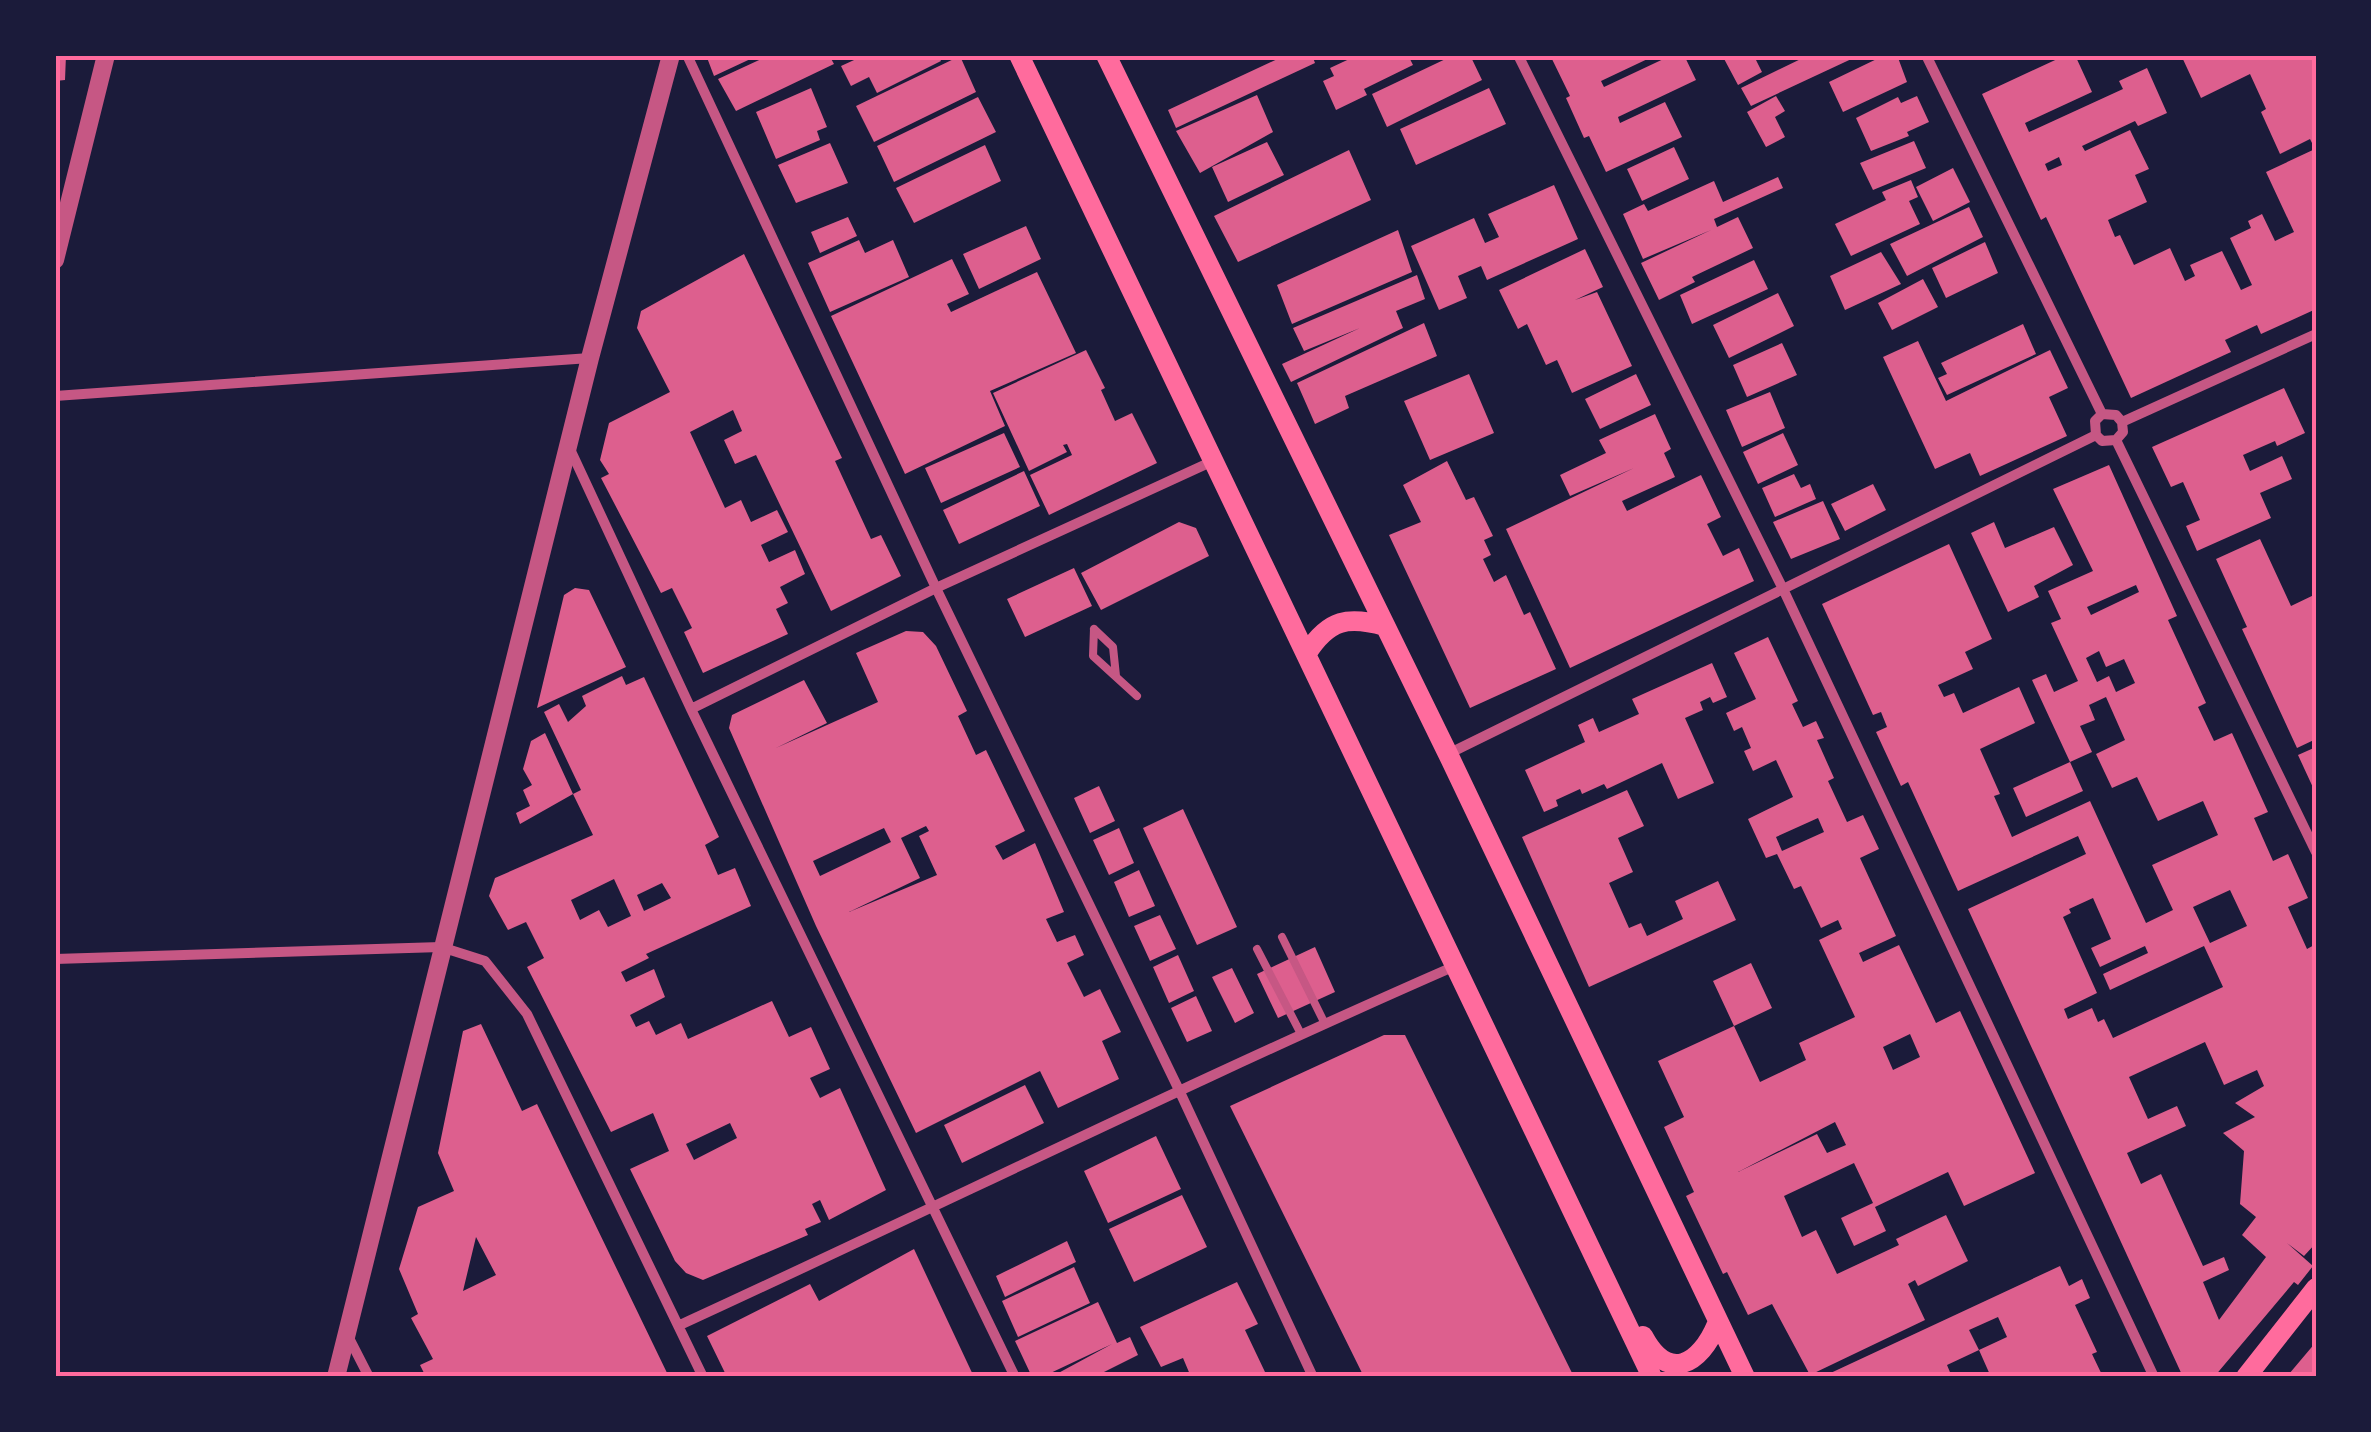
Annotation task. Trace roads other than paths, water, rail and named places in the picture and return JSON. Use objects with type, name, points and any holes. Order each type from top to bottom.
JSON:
[{"type":"main road","points":[[1019,55],[1652,1377]]},
{"type":"main road","points":[[1106,55],[1448,754],[1745,1377]]},
{"type":"main road","points":[[1307,653],[1316,639],[1340,622],[1360,619],[1385,626]]},
{"type":"main road","points":[[1595,1264],[1624,1301],[1653,1356],[1672,1365],[1692,1360],[1708,1346],[1717,1324]]},
{"type":"main road","points":[[2246,1377],[2316,1288]]},
{"type":"street","points":[[55,260],[106,55]]},
{"type":"street","points":[[336,1377],[590,358],[671,55]]},
{"type":"street","points":[[687,55],[936,588],[1313,1377]]},
{"type":"street","points":[[1518,55],[1784,591],[2154,1377]]},
{"type":"street","points":[[1926,55],[2102,414]]},
{"type":"street","points":[[2122,422],[2316,334]]},
{"type":"street","points":[[55,396],[590,358]]},
{"type":"street","points":[[2111,413],[2122,422],[2123,432],[2116,440],[2102,441],[2096,435],[2095,421],[2102,414],[2111,413]]},
{"type":"street","points":[[1448,754],[2096,435]]},
{"type":"street","points":[[2116,440],[2316,852]]},
{"type":"street","points":[[569,448],[1015,1377]]},
{"type":"street","points":[[691,708],[936,588],[1213,461]]},
{"type":"street","points":[[55,959],[441,947],[485,962],[527,1014],[703,1377]]},
{"type":"street","points":[[680,1325],[1179,1090],[1455,966]]},
{"type":"street","points":[[346,1330],[368,1377]]},
{"type":"lane","points":[[1116,676],[1113,647],[1094,629],[1093,656],[1137,696]]},
{"type":"lane","points":[[1282,938],[1325,1024]]},
{"type":"lane","points":[[1257,949],[1301,1034]]}]
